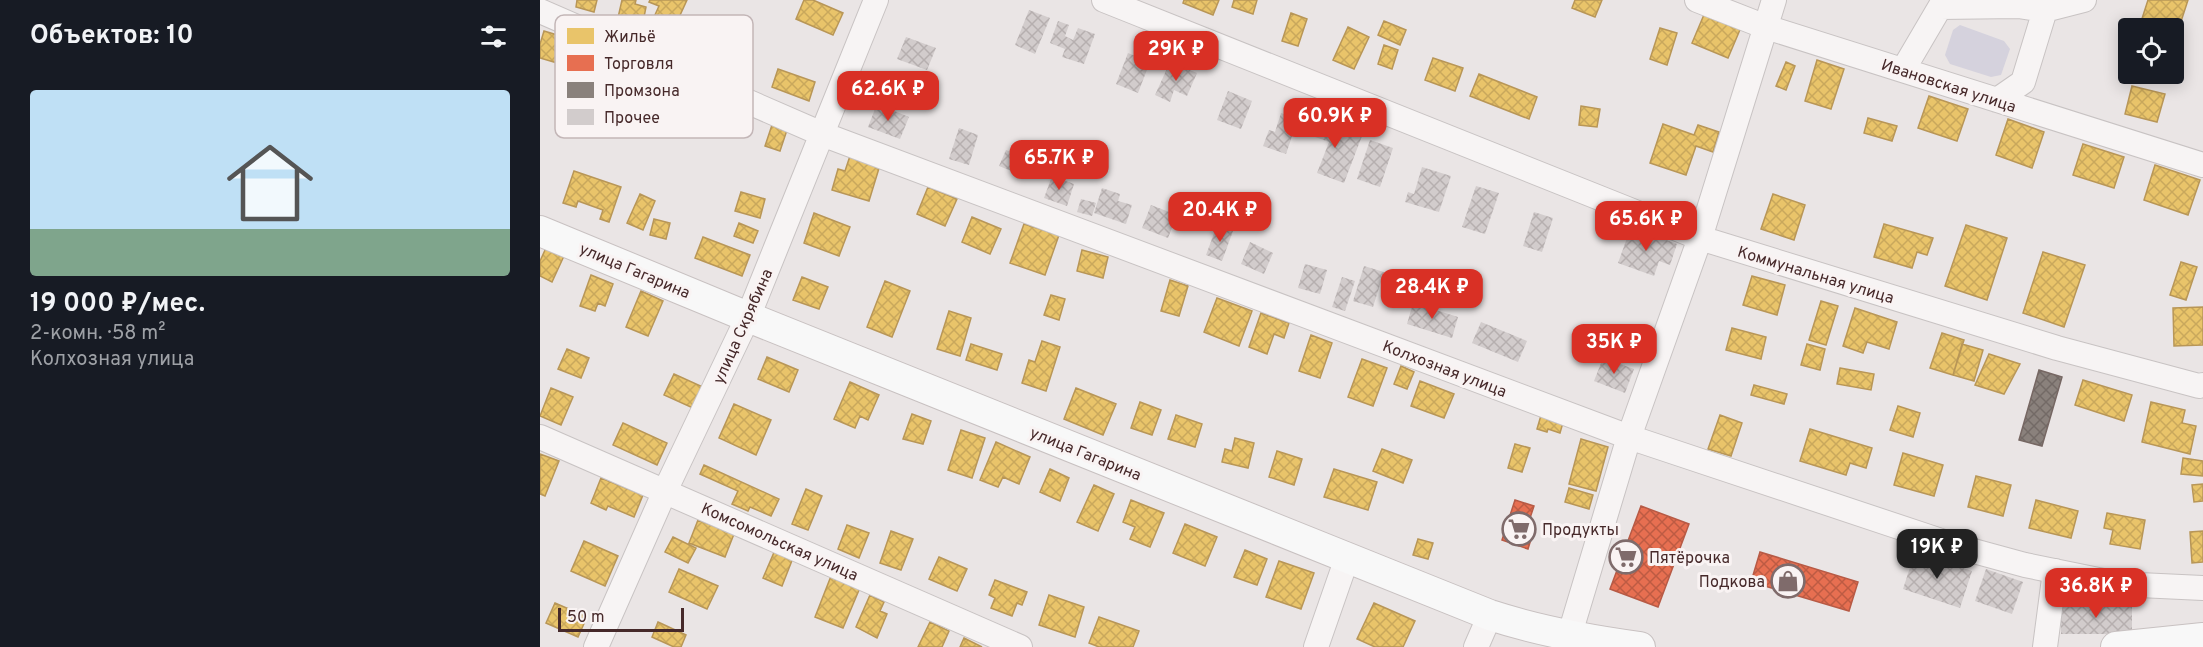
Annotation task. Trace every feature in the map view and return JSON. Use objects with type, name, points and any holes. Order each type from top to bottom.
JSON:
[{"type":"main road","name":"улица Гагарина","points":[[540,231],[1347,558],[1483,637],[1529,628],[1568,642],[1633,646]]},
{"type":"main road","points":[[2116,647],[2203,638]]},
{"type":"street","name":"улица Скрябина","points":[[596,647],[665,491],[748,317],[876,0]]},
{"type":"street","name":"Коммунальная улица","points":[[1104,0],[1700,238],[2057,348],[2199,386],[2203,385]]},
{"type":"street","name":"Ивановская улица","points":[[1697,0],[1766,27],[2203,165]]},
{"type":"street","points":[[1568,642],[1629,437],[1700,238],[1774,0]]},
{"type":"street","points":[[1903,70],[1940,7],[2018,6],[2045,10],[2084,0]]},
{"type":"street","points":[[1997,100],[2023,82],[2045,10]]},
{"type":"street","name":"Колхозная улица","points":[[540,11],[555,18]]},
{"type":"street","name":"Колхозная улица","points":[[753,104],[822,134],[1629,437],[1959,547],[2118,584],[2203,588]]},
{"type":"street","name":"Комсомольская улица","points":[[540,437],[1020,647]]},
{"type":"street","points":[[1316,647],[1347,558]]},
{"type":"street","points":[[2045,647],[2055,571]]},
{"type":"shaded area","points":[[1960,25],[2004,41],[2010,49],[2001,75],[1991,77],[1950,64],[1945,55],[1953,30]]},
{"type":"building: Жильё","points":[[577,0],[597,0],[594,12],[576,7]]},
{"type":"building: Жильё","points":[[622,0],[636,0],[635,4],[646,7],[644,15],[619,15]]},
{"type":"building: Жильё","points":[[650,0],[687,0],[680,15],[655,15],[659,6],[649,2]]},
{"type":"building: Жильё","points":[[804,0],[813,0],[843,13],[833,35],[796,19]]},
{"type":"building: Жильё","points":[[1184,0],[1219,0],[1213,15],[1183,3]]},
{"type":"building: Жильё","points":[[1234,0],[1257,0],[1253,14],[1232,7]]},
{"type":"building: Жильё","points":[[1575,0],[1602,0],[1595,17],[1572,8]]},
{"type":"building: Жильё","points":[[2148,0],[2188,0],[2182,18],[2142,18]]},
{"type":"building: Жильё","points":[[1706,10],[1742,25],[1728,58],[1692,43]]},
{"type":"building: Жильё","points":[[1291,13],[1307,19],[1298,46],[1282,41]]},
{"type":"building: Жильё","points":[[1384,21],[1406,30],[1400,45],[1378,35]]},
{"type":"building: Жильё","points":[[1348,27],[1369,37],[1354,69],[1333,60]]},
{"type":"building: Жильё","points":[[1660,28],[1677,33],[1667,65],[1650,59]]},
{"type":"building: Жильё","points":[[544,31],[555,34],[555,62],[540,58],[540,44]]},
{"type":"building: Жильё","points":[[1384,45],[1398,50],[1392,69],[1378,64]]},
{"type":"building: Жильё","points":[[1433,58],[1463,68],[1455,91],[1425,80]]},
{"type":"building: Жильё","points":[[1817,60],[1844,69],[1831,109],[1805,101]]},
{"type":"building: Жильё","points":[[1786,62],[1795,66],[1786,90],[1776,86]]},
{"type":"building: Жильё","points":[[778,69],[815,82],[809,101],[772,87]]},
{"type":"building: Жильё","points":[[1479,74],[1537,97],[1529,119],[1470,96]]},
{"type":"building: Жильё","points":[[2132,86],[2165,94],[2157,122],[2125,114]]},
{"type":"building: Жильё","points":[[1929,96],[1968,109],[1957,141],[1918,128]]},
{"type":"building: Жильё","points":[[1581,106],[1600,109],[1597,127],[1579,125]]},
{"type":"building: Жильё","points":[[1868,118],[1897,126],[1892,141],[1864,133]]},
{"type":"building: Жильё","points":[[2008,119],[2044,132],[2032,168],[1996,155]]},
{"type":"building: Жильё","points":[[773,122],[788,127],[780,151],[765,146]]},
{"type":"building: Жильё","points":[[1663,124],[1694,135],[1698,125],[1719,132],[1713,152],[1696,146],[1686,175],[1650,163]]},
{"type":"building: Жильё","points":[[2083,144],[2124,157],[2114,188],[2073,175]]},
{"type":"building: Жильё","points":[[850,156],[880,165],[869,201],[832,190],[838,169],[845,171]]},
{"type":"building: Жильё","points":[[2155,165],[2200,180],[2188,215],[2144,200]]},
{"type":"building: Жильё","points":[[574,171],[621,187],[609,222],[600,219],[603,210],[578,201],[576,207],[563,203]]},
{"type":"building: Жильё","points":[[928,187],[957,199],[945,226],[917,214]]},
{"type":"building: Жильё","points":[[741,192],[765,199],[760,218],[735,211]]},
{"type":"building: Жильё","points":[[640,194],[655,201],[643,230],[627,223]]},
{"type":"building: Жильё","points":[[1773,194],[1805,205],[1794,240],[1761,229]]},
{"type":"building: Жильё","points":[[814,213],[850,227],[839,256],[804,243]]},
{"type":"building: Жильё","points":[[972,217],[1001,229],[990,254],[962,242]]},
{"type":"building: Жильё","points":[[654,219],[670,223],[666,239],[650,235]]},
{"type":"building: Жильё","points":[[739,223],[758,231],[753,243],[734,236]]},
{"type":"building: Жильё","points":[[1024,224],[1059,235],[1045,275],[1010,263]]},
{"type":"building: Жильё","points":[[1884,224],[1933,238],[1927,255],[1917,252],[1912,268],[1874,257]]},
{"type":"building: Жильё","points":[[1966,225],[2007,238],[1987,300],[1945,286]]},
{"type":"building: Жильё","points":[[703,237],[750,255],[742,276],[695,258]]},
{"type":"building: Жильё","points":[[546,248],[564,256],[552,282],[540,276],[540,261]]},
{"type":"building: Жильё","points":[[1082,250],[1108,257],[1103,278],[1077,271]]},
{"type":"building: Жильё","points":[[2043,252],[2085,265],[2064,327],[2023,313]]},
{"type":"building: Жильё","points":[[2181,262],[2197,267],[2186,300],[2170,295]]},
{"type":"building: Жильё","points":[[591,275],[613,284],[605,306],[598,303],[595,311],[580,306]]},
{"type":"building: Жильё","points":[[1752,276],[1785,285],[1777,315],[1743,305]]},
{"type":"building: Жильё","points":[[802,277],[828,287],[819,309],[793,300]]},
{"type":"building: Жильё","points":[[1170,280],[1188,286],[1179,316],[1161,311]]},
{"type":"building: Жильё","points":[[885,281],[910,291],[892,337],[867,327]]},
{"type":"building: Жильё","points":[[641,291],[663,301],[648,336],[626,327]]},
{"type":"building: Жильё","points":[[1051,295],[1065,299],[1059,320],[1044,315]]},
{"type":"building: Жильё","points":[[1217,298],[1252,311],[1239,346],[1204,332]]},
{"type":"building: Жильё","points":[[1821,301],[1838,306],[1826,345],[1809,340]]},
{"type":"building: Жильё","points":[[2203,307],[2203,345],[2174,346],[2173,308]]},
{"type":"building: Жильё","points":[[1855,308],[1897,322],[1889,349],[1867,342],[1863,353],[1843,346]]},
{"type":"building: Жильё","points":[[949,311],[971,318],[960,356],[937,349]]},
{"type":"building: Жильё","points":[[1261,313],[1289,323],[1284,338],[1274,334],[1267,354],[1249,347]]},
{"type":"building: Жильё","points":[[1732,328],[1766,337],[1761,359],[1726,350]]},
{"type":"building: Жильё","points":[[1942,333],[1964,340],[1953,375],[1930,368]]},
{"type":"building: Жильё","points":[[1311,335],[1332,343],[1320,378],[1299,371]]},
{"type":"building: Жильё","points":[[1042,341],[1060,347],[1046,391],[1022,383],[1029,360],[1035,362]]},
{"type":"building: Жильё","points":[[971,344],[1002,354],[997,370],[966,360]]},
{"type":"building: Жильё","points":[[1807,344],[1825,349],[1820,370],[1801,365]]},
{"type":"building: Жильё","points":[[1962,344],[1983,350],[1974,381],[1953,375]]},
{"type":"building: Жильё","points":[[567,349],[589,358],[581,378],[558,369]]},
{"type":"building: Жильё","points":[[1989,354],[2020,364],[2004,394],[1975,385]]},
{"type":"building: Жильё","points":[[767,357],[798,370],[789,392],[758,379]]},
{"type":"building: Жильё","points":[[1362,359],[1387,368],[1373,406],[1348,397]]},
{"type":"building: Жильё","points":[[1401,366],[1414,372],[1407,389],[1394,384]]},
{"type":"building: Жильё","points":[[1840,368],[1874,374],[1871,390],[1837,384]]},
{"type":"building: Жильё","points":[[674,374],[703,387],[693,408],[664,395]]},
{"type":"building: Жильё","points":[[2083,380],[2132,395],[2124,421],[2075,405]]},
{"type":"building: Жильё","points":[[1420,381],[1454,394],[1444,418],[1411,406]]},
{"type":"building: Жильё","points":[[850,382],[879,395],[868,420],[860,416],[855,428],[834,419]]},
{"type":"building: Жильё","points":[[1754,385],[1787,394],[1784,404],[1751,395]]},
{"type":"building: Жильё","points":[[551,388],[573,397],[561,425],[540,416]]},
{"type":"building: Жильё","points":[[1076,388],[1116,404],[1103,435],[1064,419]]},
{"type":"building: Жильё","points":[[1140,402],[1161,410],[1152,435],[1131,428]]},
{"type":"building: Жильё","points":[[2151,402],[2185,410],[2182,423],[2196,426],[2190,454],[2142,442]]},
{"type":"building: Жильё","points":[[734,404],[771,420],[756,455],[719,438]]},
{"type":"building: Жильё","points":[[1898,406],[1920,413],[1913,437],[1890,430]]},
{"type":"building: Жильё","points":[[1542,412],[1564,419],[1560,433],[1548,429],[1547,432],[1537,429]]},
{"type":"building: Жильё","points":[[912,414],[931,421],[923,444],[903,439]]},
{"type":"building: Жильё","points":[[1176,415],[1202,424],[1195,447],[1168,439]]},
{"type":"building: Жильё","points":[[1720,415],[1742,423],[1731,456],[1708,449]]},
{"type":"building: Жильё","points":[[623,423],[667,443],[657,465],[613,445]]},
{"type":"building: Жильё","points":[[1810,429],[1872,448],[1866,468],[1850,463],[1846,475],[1800,461]]},
{"type":"building: Жильё","points":[[961,430],[985,438],[972,478],[948,470]]},
{"type":"building: Жильё","points":[[1235,438],[1254,443],[1248,468],[1222,462],[1225,449],[1232,451]]},
{"type":"building: Жильё","points":[[1581,439],[1608,447],[1596,491],[1569,484]]},
{"type":"building: Жильё","points":[[996,442],[1030,457],[1019,484],[1003,477],[998,487],[980,480]]},
{"type":"building: Жильё","points":[[1515,444],[1530,448],[1522,472],[1508,468]]},
{"type":"building: Жильё","points":[[1382,449],[1412,460],[1403,483],[1373,471]]},
{"type":"building: Жильё","points":[[1277,451],[1302,459],[1294,485],[1269,477]]},
{"type":"building: Жильё","points":[[1903,453],[1943,465],[1934,496],[1894,485]]},
{"type":"building: Жильё","points":[[540,454],[559,461],[545,496],[540,494]]},
{"type":"building: Жильё","points":[[2183,458],[2203,461],[2203,476],[2181,474]]},
{"type":"building: Жильё","points":[[704,465],[779,499],[771,516],[750,507],[748,511],[732,504],[738,491],[700,474]]},
{"type":"building: Жильё","points":[[1050,469],[1069,478],[1060,501],[1040,492]]},
{"type":"building: Жильё","points":[[1334,469],[1377,482],[1368,510],[1324,497]]},
{"type":"building: Жильё","points":[[1976,476],[2011,485],[2003,516],[1968,507]]},
{"type":"building: Жильё","points":[[601,478],[643,495],[634,517],[608,506],[606,510],[591,503]]},
{"type":"building: Жильё","points":[[2203,484],[2203,501],[2194,502],[2192,485]]},
{"type":"building: Жильё","points":[[1094,485],[1114,494],[1098,531],[1077,522]]},
{"type":"building: Жильё","points":[[1569,488],[1593,495],[1589,509],[1565,502]]},
{"type":"building: Жильё","points":[[806,489],[822,496],[808,530],[792,524]]},
{"type":"building: Жильё","points":[[1131,500],[1164,513],[1150,547],[1130,539],[1135,527],[1123,522]]},
{"type":"building: Жильё","points":[[2036,500],[2078,511],[2071,538],[2029,528]]},
{"type":"building: Жильё","points":[[2107,513],[2145,520],[2140,549],[2110,544],[2113,530],[2104,528]]},
{"type":"building: Жильё","points":[[698,520],[734,534],[725,557],[689,543]]},
{"type":"building: Жильё","points":[[1185,524],[1217,537],[1205,566],[1173,553]]},
{"type":"building: Жильё","points":[[847,525],[869,533],[859,558],[838,549]]},
{"type":"building: Жильё","points":[[891,531],[913,539],[901,570],[880,563]]},
{"type":"building: Жильё","points":[[2203,531],[2203,562],[2192,563],[2190,532]]},
{"type":"building: Жильё","points":[[673,537],[696,548],[688,563],[665,552]]},
{"type":"building: Жильё","points":[[1418,539],[1433,543],[1428,559],[1413,555]]},
{"type":"building: Жильё","points":[[584,541],[618,556],[605,586],[571,571]]},
{"type":"building: Жильё","points":[[775,550],[793,558],[782,586],[763,578]]},
{"type":"building: Жильё","points":[[1245,550],[1267,559],[1257,585],[1234,577]]},
{"type":"building: Жильё","points":[[939,557],[967,569],[957,591],[929,579]]},
{"type":"building: Жильё","points":[[1279,561],[1314,573],[1301,609],[1266,597]]},
{"type":"building: Жильё","points":[[679,569],[718,586],[707,609],[669,592]]},
{"type":"building: Жильё","points":[[833,571],[862,583],[843,628],[815,617]]},
{"type":"building: Жильё","points":[[995,580],[1027,592],[1022,605],[1017,603],[1012,616],[991,608],[995,598],[989,595]]},
{"type":"building: Жильё","points":[[870,595],[884,602],[880,611],[887,614],[877,638],[856,627]]},
{"type":"building: Жильё","points":[[1049,595],[1084,607],[1075,637],[1039,625]]},
{"type":"building: Жильё","points":[[555,603],[587,617],[578,637],[546,623]]},
{"type":"building: Жильё","points":[[1374,603],[1415,621],[1403,647],[1375,647],[1357,639]]},
{"type":"building: Жильё","points":[[1099,617],[1139,631],[1133,647],[1099,647],[1089,643]]},
{"type":"building: Жильё","points":[[658,622],[686,635],[681,647],[674,647],[652,637]]},
{"type":"building: Жильё","points":[[930,622],[949,631],[942,647],[918,647]]},
{"type":"building: Жильё","points":[[964,638],[982,647],[960,647]]},
{"type":"building: Торговля","points":[[1515,500],[1534,506],[1528,524],[1535,526],[1528,549],[1502,540]]},
{"type":"building: Торговля","points":[[1641,506],[1689,524],[1658,607],[1610,589]]},
{"type":"building: Торговля","points":[[1760,552],[1858,582],[1849,611],[1751,582]]},
{"type":"building: Промзона","points":[[2039,370],[2062,377],[2042,446],[2019,440]]},
{"type":"building: Прочее","points":[[1029,10],[1050,18],[1035,54],[1015,45]]},
{"type":"building: Прочее","points":[[1058,21],[1069,25],[1065,36],[1073,40],[1078,28],[1095,34],[1084,64],[1062,57],[1065,49],[1050,43]]},
{"type":"building: Прочее","points":[[906,37],[936,48],[927,70],[897,59]]},
{"type":"building: Прочее","points":[[1128,53],[1150,62],[1138,93],[1116,84]]},
{"type":"building: Прочее","points":[[1170,62],[1197,73],[1187,96],[1174,90],[1170,102],[1155,95]]},
{"type":"building: Прочее","points":[[1228,91],[1252,101],[1241,129],[1217,120]]},
{"type":"building: Прочее","points":[[877,104],[909,117],[900,139],[868,127]]},
{"type":"building: Прочее","points":[[1281,113],[1298,119],[1286,154],[1263,146],[1269,130],[1275,132]]},
{"type":"building: Прочее","points":[[1313,117],[1362,136],[1344,183],[1317,173],[1329,142],[1307,134]]},
{"type":"building: Прочее","points":[[959,128],[978,135],[969,165],[949,159]]},
{"type":"building: Прочее","points":[[1370,140],[1393,148],[1380,187],[1357,179]]},
{"type":"building: Прочее","points":[[1006,150],[1027,158],[1021,175],[999,166]]},
{"type":"building: Прочее","points":[[1422,167],[1451,176],[1439,212],[1405,202],[1408,192],[1414,194]]},
{"type":"building: Прочее","points":[[1052,176],[1074,184],[1067,206],[1044,198]]},
{"type":"building: Прочее","points":[[1476,186],[1499,193],[1485,234],[1462,227]]},
{"type":"building: Прочее","points":[[1102,188],[1120,194],[1118,201],[1132,205],[1126,224],[1094,213]]},
{"type":"building: Прочее","points":[[1081,199],[1096,203],[1092,216],[1077,212]]},
{"type":"building: Прочее","points":[[1151,205],[1177,215],[1168,238],[1142,228]]},
{"type":"building: Прочее","points":[[1534,212],[1553,218],[1542,252],[1523,246]]},
{"type":"building: Прочее","points":[[1217,225],[1233,231],[1222,261],[1206,255]]},
{"type":"building: Прочее","points":[[1631,227],[1677,244],[1670,265],[1659,261],[1654,276],[1618,263]]},
{"type":"building: Прочее","points":[[1250,242],[1273,253],[1264,274],[1241,264]]},
{"type":"building: Прочее","points":[[1305,264],[1327,270],[1320,294],[1298,288]]},
{"type":"building: Прочее","points":[[1364,266],[1384,272],[1373,307],[1353,301]]},
{"type":"building: Прочее","points":[[1342,277],[1355,281],[1345,311],[1332,307]]},
{"type":"building: Прочее","points":[[1413,303],[1458,317],[1452,338],[1407,324]]},
{"type":"building: Прочее","points":[[1481,322],[1527,341],[1518,362],[1472,343]]},
{"type":"building: Прочее","points":[[1603,358],[1634,369],[1625,393],[1594,381]]},
{"type":"building: Прочее","points":[[1915,552],[1972,571],[1960,608],[1903,589]]},
{"type":"building: Прочее","points":[[1986,569],[2023,582],[2012,614],[1975,601]]},
{"type":"building: Прочее","points":[[2061,605],[2132,605],[2132,634],[2061,634]]},
{"type":"place","name":"Продукты","points":[[1519,529]]},
{"type":"place","name":"Пятёрочка","points":[[1626,557]]},
{"type":"place","name":"Подкова","points":[[1788,581]]}]
